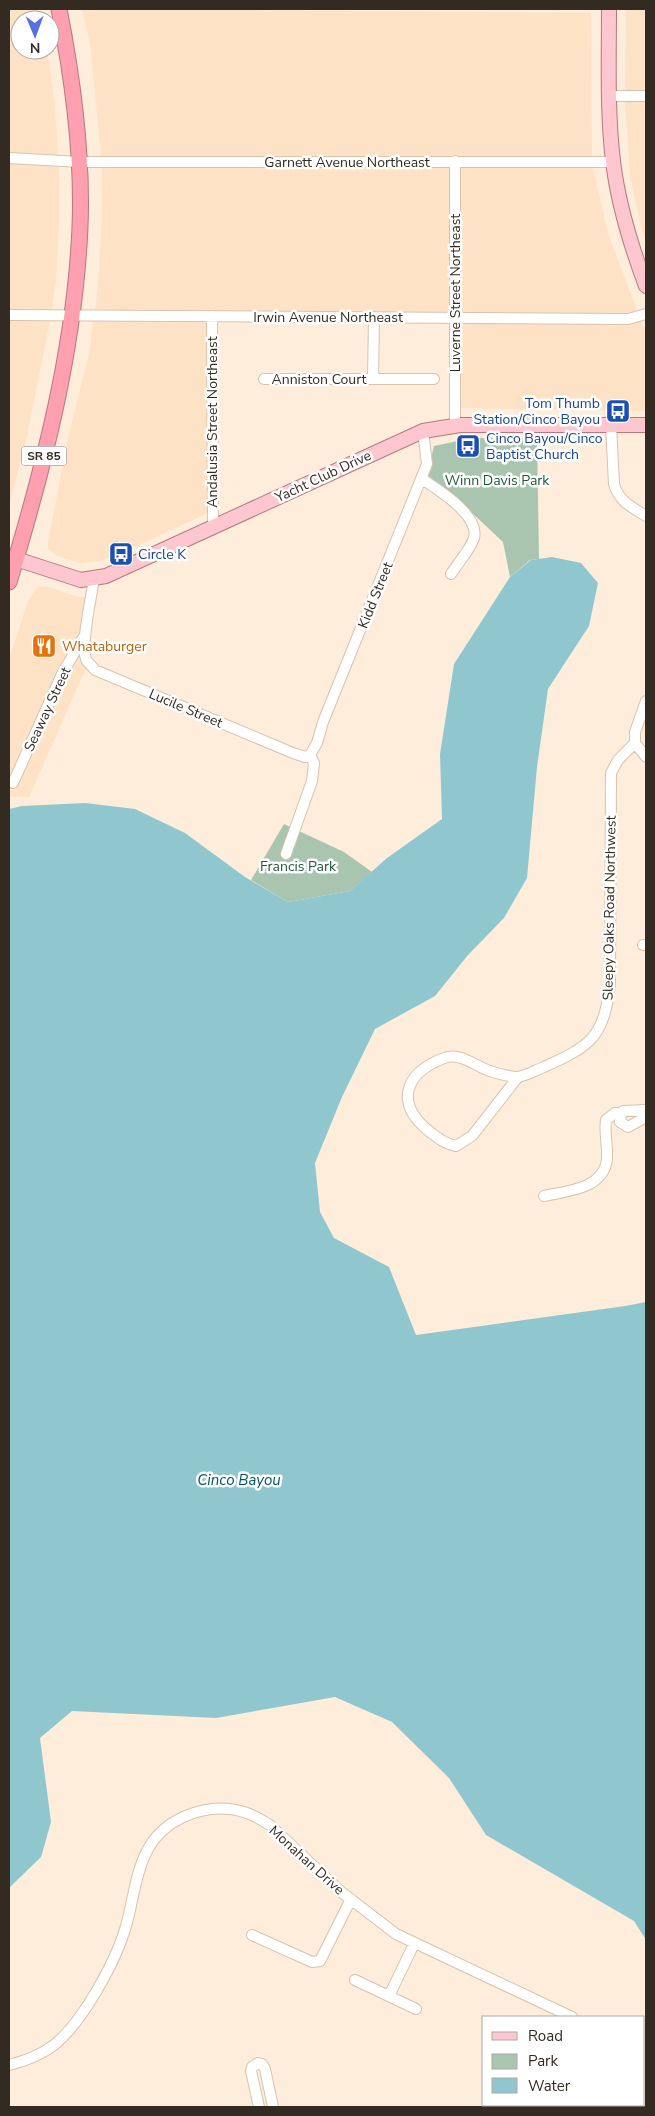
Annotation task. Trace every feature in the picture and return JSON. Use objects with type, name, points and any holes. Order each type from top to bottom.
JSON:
[{"type":"highway","name":"SR 85","points":[[9,582],[12,557],[29,519],[72,316],[80,227],[80,162],[72,71],[59,9]]},
{"type":"main road","points":[[609,9],[608,96],[613,162],[625,222],[646,286]]},
{"type":"main road","name":"Yacht Club Drive","points":[[12,557],[81,580],[106,576],[423,431],[455,426],[646,425]]},
{"type":"street","points":[[608,96],[646,96]]},
{"type":"street","name":"Garnett Avenue Northeast","points":[[9,158],[80,162],[613,162]]},
{"type":"street","name":"Luverne Street Northeast","points":[[455,162],[455,426]]},
{"type":"street","name":"Irwin Avenue Northeast","points":[[9,315],[628,319],[646,314]]},
{"type":"street","name":"Andalusia Street Northeast","points":[[212,316],[213,527]]},
{"type":"street","name":"Anniston Court","points":[[373,379],[374,317]]},
{"type":"street","name":"Anniston Court","points":[[264,379],[434,379]]},
{"type":"street","points":[[611,425],[613,476],[616,492],[623,502],[646,516]]},
{"type":"street","name":"Kidd Street","points":[[310,755],[317,743],[323,722],[422,479],[427,464],[423,431]]},
{"type":"street","points":[[422,479],[454,502],[473,525],[474,532],[471,544],[451,574]]},
{"type":"street","name":"Seaway Street","points":[[13,783],[62,674],[81,638],[84,638],[94,578]]},
{"type":"street","name":"Lucile Street","points":[[84,638],[84,651],[87,662],[95,670],[293,753],[305,757],[310,755]]},
{"type":"street","points":[[646,700],[636,732],[635,743],[646,757]]},
{"type":"street","name":"Sleepy Oaks Road Northwest","points":[[518,1077],[492,1072],[466,1060],[446,1057],[433,1063],[415,1079],[407,1094],[407,1103],[412,1115],[423,1126],[448,1145],[456,1146],[472,1136],[518,1077],[563,1058],[586,1044],[600,1028],[606,1013],[610,984],[611,773],[618,760],[635,743]]},
{"type":"street","points":[[286,854],[312,781],[314,763],[310,755]]},
{"type":"street","points":[[544,1196],[577,1189],[596,1180],[605,1167],[607,1158],[606,1120],[615,1114],[621,1114],[627,1110],[646,1110]]},
{"type":"street","points":[[621,1114],[620,1122],[628,1127],[646,1117]]},
{"type":"street","name":"Monahan Drive","points":[[9,2065],[45,2051],[65,2035],[93,1995],[116,1953],[126,1926],[146,1853],[161,1833],[182,1817],[209,1809],[223,1808],[241,1811],[257,1817],[270,1825],[351,1900],[382,1924],[414,1944],[570,2016]]},
{"type":"street","points":[[252,1935],[312,1962],[320,1961],[351,1900]]},
{"type":"street","points":[[389,1996],[414,1944]]},
{"type":"street","points":[[355,1980],[416,2009]]},
{"type":"street","points":[[258,2107],[251,2071],[252,2067],[258,2063],[262,2064],[265,2069],[273,2107]]},
{"type":"shaded area","points":[[9,9],[38,9],[10,10],[10,60],[48,60],[55,105],[58,155],[9,152]]},
{"type":"shaded area","points":[[82,9],[591,13],[592,157],[101,156],[90,44]]},
{"type":"shaded area","points":[[626,9],[646,9],[646,91],[625,90]]},
{"type":"shaded area","points":[[625,102],[646,102],[646,243],[630,176]]},
{"type":"shaded area","points":[[9,164],[59,167],[59,221],[56,280],[52,310],[9,309]]},
{"type":"shaded area","points":[[450,167],[450,312],[95,310],[102,214],[102,168]]},
{"type":"shaded area","points":[[460,167],[593,168],[608,234],[637,310],[627,313],[460,312]]},
{"type":"shaded area","points":[[9,320],[50,321],[27,436],[9,505]]},
{"type":"shaded area","points":[[93,321],[207,322],[208,513],[126,551],[100,561],[80,563],[58,556],[48,549],[48,542],[69,434],[89,353]]},
{"type":"shaded area","points":[[641,321],[646,332],[646,411],[460,408],[460,324],[628,324]]},
{"type":"shaded area","points":[[38,586],[48,587],[78,597],[86,597],[85,611],[80,633],[58,671],[9,780],[9,659],[28,601]]},
{"type":"shaded area","points":[[79,653],[86,668],[29,797],[9,797],[9,787],[15,791]]},
{"type":"green space","name":"Winn Davis Park","points":[[472,438],[537,438],[539,559],[530,560],[510,577],[503,542],[450,492],[427,475],[434,446]]},
{"type":"green space","name":"Francis Park","points":[[284,824],[344,852],[372,872],[350,891],[288,902],[251,880]]},
{"type":"water","name":"Cinco Bayou","points":[[552,557],[581,563],[598,583],[589,626],[548,689],[537,767],[527,878],[504,918],[468,955],[435,996],[375,1029],[342,1097],[315,1163],[320,1212],[334,1238],[389,1267],[416,1335],[646,1302],[646,1940],[634,1921],[486,1835],[449,1778],[392,1722],[335,1697],[216,1718],[72,1711],[40,1738],[51,1822],[41,1857],[9,1888],[9,809],[22,806],[85,803],[135,809],[185,833],[245,877],[288,902],[350,891],[387,858],[442,819],[440,754],[454,664],[510,577],[531,560]]},
{"type":"place","name":"Tom Thumb Station/Cinco Bayou","points":[[618,411]]},
{"type":"place","name":"Cinco Bayou/Cinco Baptist Church","points":[[468,446]]},
{"type":"place","name":"Circle K","points":[[121,554]]},
{"type":"place","name":"Whataburger","points":[[44,646]]}]
